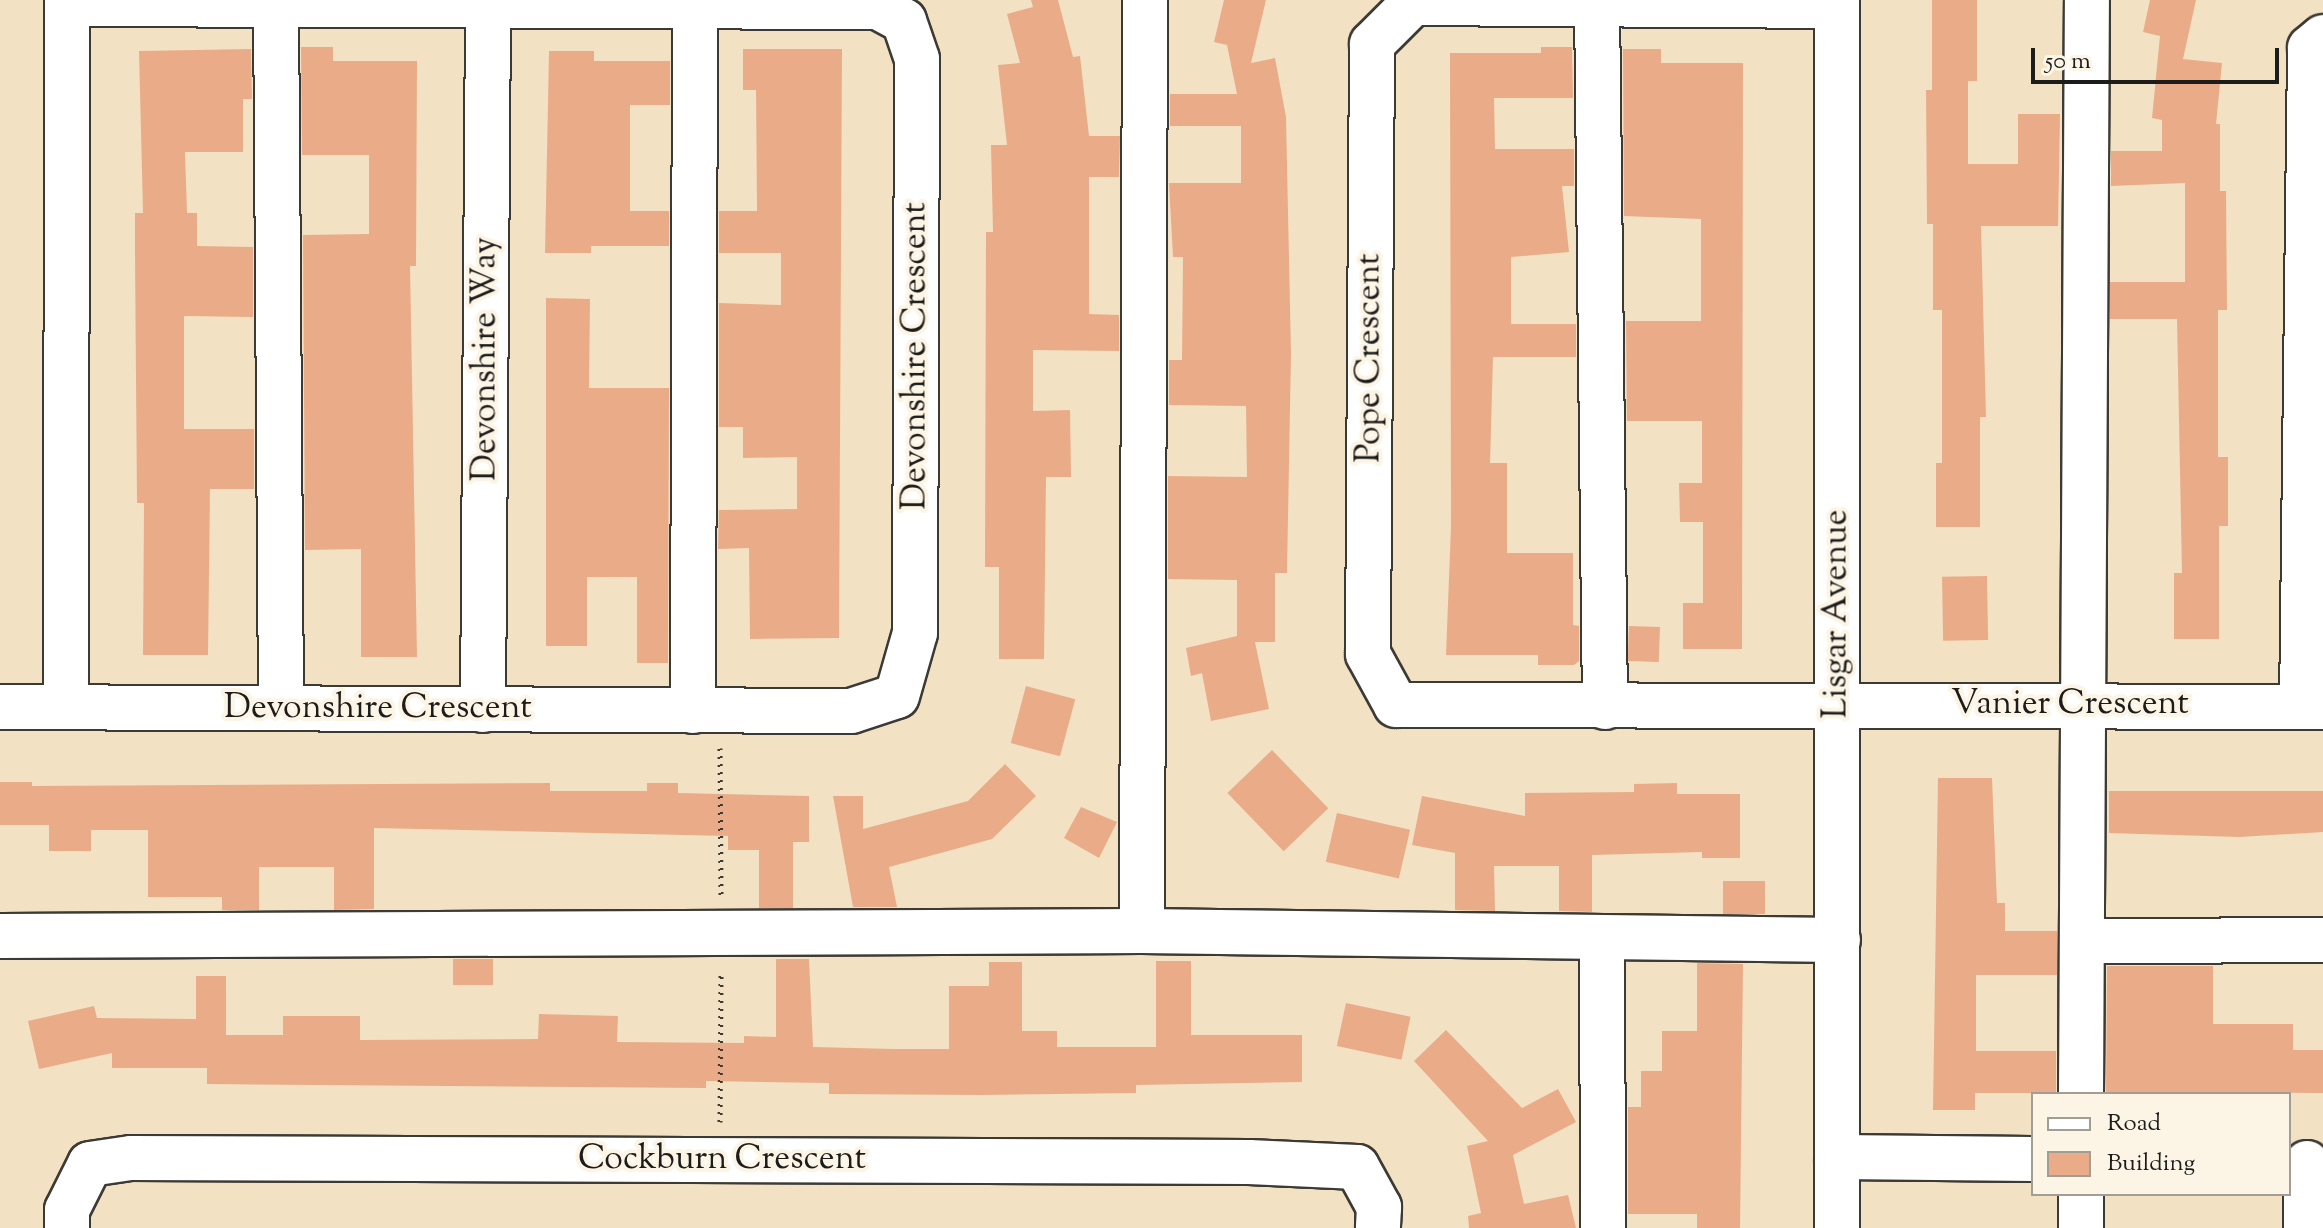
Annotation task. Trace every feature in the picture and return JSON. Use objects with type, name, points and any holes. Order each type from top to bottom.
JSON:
[{"type":"street","points":[[1142,931],[1145,0]]},
{"type":"street","points":[[2081,1092],[2087,0]]},
{"type":"street","name":"Devonshire Crescent","points":[[0,707],[851,711],[897,696],[915,633],[917,59],[904,21],[878,7],[488,7],[67,2],[66,707]]},
{"type":"street","name":"Pope Crescent","points":[[1837,3],[1413,3],[1372,44],[1368,654],[1396,705],[1837,705]]},
{"type":"street","points":[[1597,3],[1605,707]]},
{"type":"street","name":"Lisgar Avenue","points":[[1837,3],[1837,1228]]},
{"type":"street","points":[[276,4],[281,707]]},
{"type":"street","points":[[693,711],[695,5]]},
{"type":"street","name":"Devonshire Way","points":[[483,710],[488,7]]},
{"type":"street","name":"Vanier Crescent","points":[[1837,705],[2313,706],[2310,48],[2323,37]]},
{"type":"street","points":[[0,936],[1142,931],[1838,940]]},
{"type":"street","points":[[1602,938],[1603,1228]]},
{"type":"street","points":[[2082,941],[2323,940]]},
{"type":"street","points":[[1837,1157],[2031,1159]]},
{"type":"street","name":"Cockburn Crescent","points":[[67,1228],[67,1210],[90,1164],[131,1158],[1249,1162],[1357,1167],[1379,1207],[1378,1228]]},
{"type":"street","points":[[2306,1163],[2306,1228]]},
{"type":"street","points":[[2081,1196],[2081,1228]]},
{"type":"building","points":[[1031,0],[1058,0],[1073,57],[1080,56],[1089,136],[1120,136],[1119,177],[1089,177],[1089,314],[1119,315],[1119,351],[1033,350],[1033,411],[1070,410],[1071,477],[1046,477],[1044,659],[999,659],[999,567],[985,567],[986,232],[993,232],[991,145],[1007,145],[998,65],[1020,63],[1007,14],[1033,7]]},
{"type":"building","points":[[1224,0],[1266,0],[1251,63],[1275,58],[1286,117],[1291,353],[1287,573],[1275,573],[1275,642],[1255,642],[1269,709],[1211,721],[1202,673],[1191,676],[1186,648],[1237,636],[1237,580],[1168,579],[1168,476],[1247,477],[1246,406],[1169,405],[1169,360],[1182,360],[1183,257],[1173,257],[1169,183],[1241,183],[1241,126],[1170,126],[1170,94],[1237,94],[1227,45],[1214,42]]},
{"type":"building","points":[[1932,0],[1977,0],[1977,81],[1968,81],[1968,164],[2018,164],[2018,114],[2060,114],[2058,226],[1981,226],[1986,417],[1980,417],[1980,527],[1936,527],[1936,463],[1942,463],[1942,310],[1933,310],[1933,224],[1927,224],[1926,90],[1932,90]]},
{"type":"building","points":[[2150,0],[2196,0],[2183,59],[2222,63],[2216,124],[2220,124],[2220,191],[2226,191],[2227,310],[2218,310],[2218,457],[2228,457],[2228,526],[2219,526],[2219,639],[2174,639],[2174,573],[2182,573],[2177,319],[2110,319],[2110,282],[2185,282],[2185,183],[2111,186],[2111,151],[2162,151],[2162,120],[2152,118],[2160,36],[2143,32]]},
{"type":"building","points":[[301,47],[333,47],[333,61],[417,61],[416,266],[410,266],[417,657],[361,657],[361,549],[305,550],[303,235],[369,234],[369,155],[302,155]]},
{"type":"building","points":[[1541,47],[1572,47],[1573,98],[1494,98],[1495,149],[1574,149],[1574,186],[1562,186],[1569,252],[1511,257],[1511,324],[1576,324],[1576,357],[1493,357],[1490,463],[1507,463],[1507,553],[1573,553],[1573,625],[1579,626],[1579,661],[1574,665],[1538,665],[1538,655],[1446,655],[1451,527],[1450,53],[1541,53]]},
{"type":"building","points":[[251,49],[252,99],[243,99],[243,152],[185,152],[187,213],[197,213],[197,246],[253,247],[253,317],[184,316],[184,429],[254,429],[254,489],[210,489],[208,655],[143,655],[144,503],[137,503],[135,254],[135,213],[143,213],[139,51]]},
{"type":"building","points":[[743,49],[842,49],[839,638],[750,639],[749,548],[718,549],[719,510],[797,509],[797,457],[743,458],[743,427],[719,427],[719,303],[781,305],[781,253],[719,253],[719,211],[757,211],[756,90],[743,90]]},
{"type":"building","points":[[1623,49],[1661,49],[1661,63],[1743,63],[1742,649],[1683,649],[1683,603],[1703,603],[1703,522],[1680,522],[1679,483],[1702,483],[1702,421],[1627,421],[1626,321],[1701,321],[1701,219],[1624,216]]},
{"type":"building","points":[[549,51],[594,51],[594,61],[670,61],[670,105],[630,105],[630,211],[669,211],[669,246],[591,246],[591,253],[545,253]]},
{"type":"building","points":[[546,298],[590,299],[589,388],[669,388],[668,663],[637,663],[637,577],[587,577],[587,646],[546,646]]},
{"type":"building","points":[[1987,576],[1988,640],[1943,641],[1942,577]]},
{"type":"building","points":[[1629,626],[1660,627],[1659,662],[1628,661]]},
{"type":"building","points":[[1026,686],[1075,699],[1060,756],[1011,743]]},
{"type":"building","points":[[1272,750],[1328,808],[1284,851],[1227,793]]},
{"type":"building","points":[[1005,764],[1036,796],[992,839],[889,867],[897,907],[853,907],[833,796],[863,796],[863,829],[968,801]]},
{"type":"building","points":[[1938,778],[1992,778],[1997,903],[2005,903],[2005,931],[2057,931],[2057,975],[1976,975],[1976,1051],[2056,1051],[2056,1092],[1975,1093],[1975,1110],[1933,1110]]},
{"type":"building","points":[[0,782],[32,782],[32,786],[550,783],[550,791],[647,791],[647,783],[678,783],[678,793],[809,796],[809,842],[793,842],[793,908],[759,908],[759,850],[728,850],[728,836],[374,828],[374,909],[334,910],[334,867],[259,867],[259,910],[222,910],[222,897],[148,897],[148,830],[91,830],[91,851],[49,851],[49,825],[0,825]]},
{"type":"building","points":[[1677,783],[1677,794],[1740,794],[1740,858],[1702,858],[1702,852],[1592,855],[1592,912],[1559,911],[1559,866],[1494,866],[1495,911],[1455,910],[1455,853],[1412,845],[1422,796],[1525,816],[1525,793],[1634,792],[1634,784]]},
{"type":"building","points":[[2109,791],[2323,791],[2323,832],[2240,837],[2109,833]]},
{"type":"building","points":[[1081,807],[1117,822],[1099,858],[1064,838]]},
{"type":"building","points":[[1337,813],[1410,830],[1399,879],[1326,862]]},
{"type":"building","points":[[1723,881],[1765,881],[1765,914],[1723,914]]},
{"type":"building","points":[[453,959],[493,959],[493,985],[453,985]]},
{"type":"building","points":[[776,959],[809,959],[813,1047],[894,1049],[949,1049],[949,986],[989,986],[989,962],[1022,962],[1022,1031],[1057,1031],[1057,1047],[1156,1047],[1156,961],[1191,961],[1191,1035],[1302,1035],[1302,1082],[1136,1085],[1136,1093],[982,1095],[829,1094],[829,1083],[706,1081],[706,1088],[207,1084],[207,1068],[112,1068],[112,1053],[39,1069],[28,1021],[94,1006],[97,1018],[196,1019],[196,976],[226,976],[226,1035],[283,1035],[283,1016],[360,1016],[360,1040],[538,1039],[539,1014],[618,1016],[617,1042],[744,1043],[744,1036],[776,1037]]},
{"type":"building","points":[[1697,963],[1743,964],[1740,1228],[1697,1228],[1697,1214],[1628,1214],[1628,1107],[1641,1107],[1641,1071],[1662,1071],[1662,1031],[1697,1031]]},
{"type":"building","points":[[2107,966],[2213,966],[2213,1024],[2293,1024],[2293,1050],[2323,1050],[2323,1093],[2106,1092]]},
{"type":"building","points":[[1346,1003],[1411,1017],[1401,1060],[1337,1046]]},
{"type":"building","points":[[1446,1030],[1522,1108],[1558,1089],[1576,1122],[1513,1155],[1524,1204],[1568,1195],[1576,1228],[1469,1228],[1468,1216],[1481,1213],[1467,1146],[1488,1141],[1414,1061]]}]
